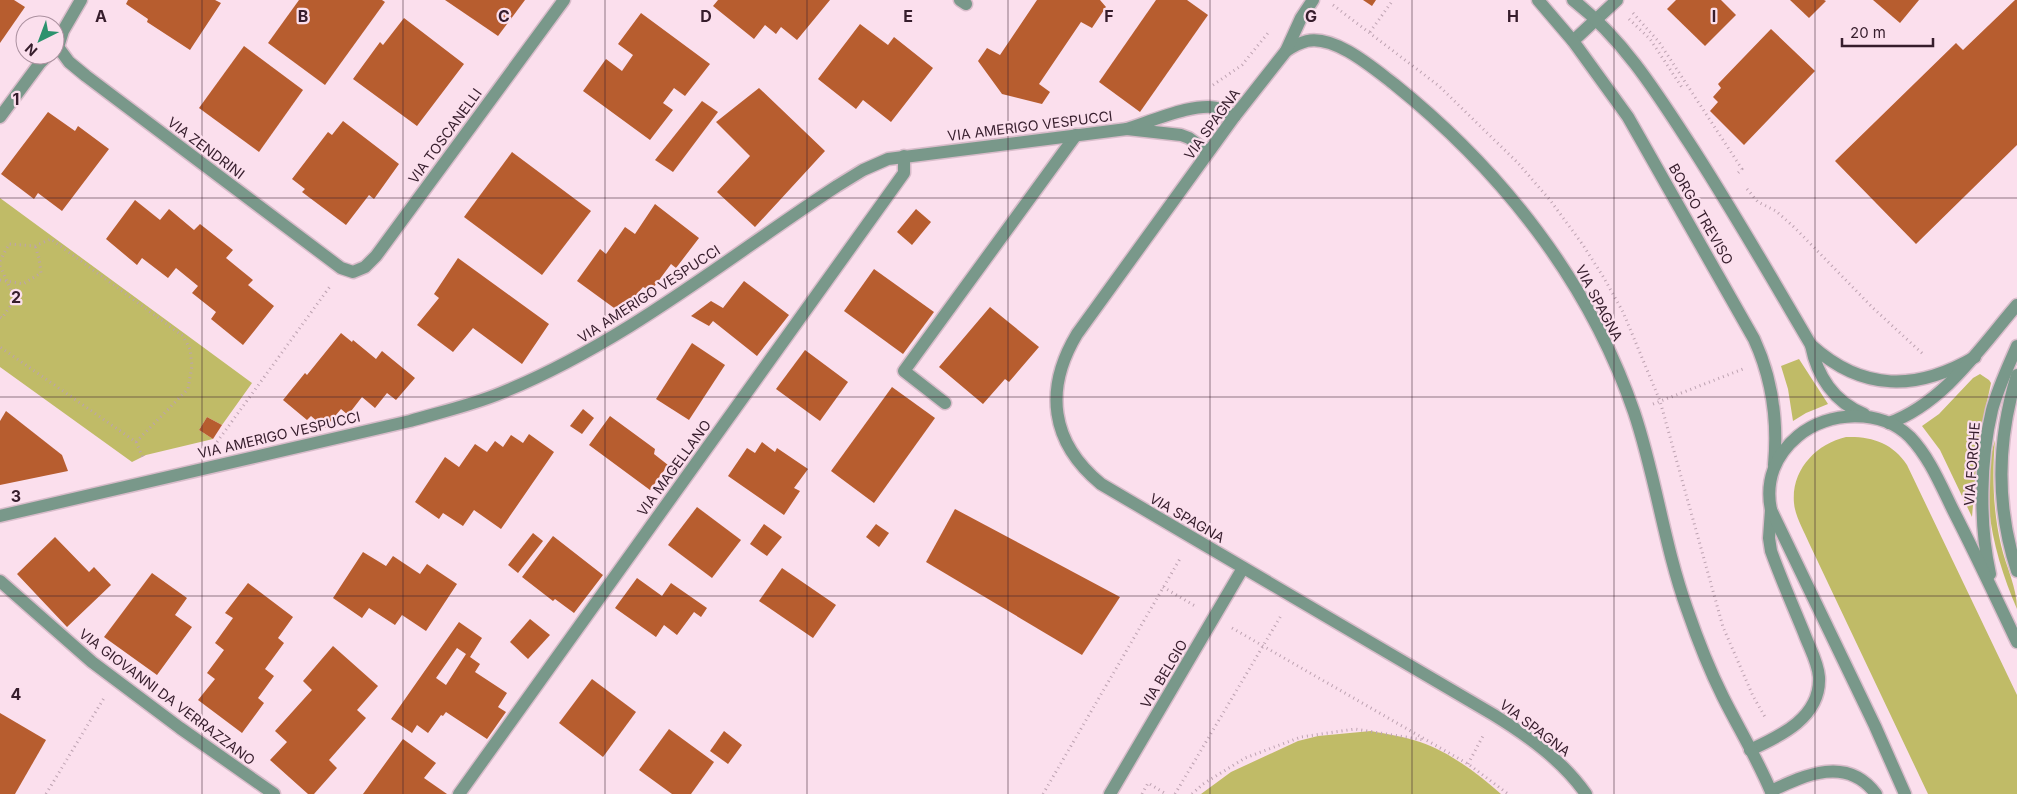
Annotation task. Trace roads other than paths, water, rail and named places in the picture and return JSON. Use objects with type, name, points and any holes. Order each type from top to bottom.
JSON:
[{"type":"street","points":[[65,28],[81,0]]},
{"type":"street","name":"VIA TOSCANELLI","points":[[340,268],[353,272],[360,270],[376,256],[564,0]]},
{"type":"street","points":[[1286,51],[1313,0]]},
{"type":"street","name":"BORGO TREVISO","points":[[1538,0],[1573,41],[1628,117],[1754,339],[1764,361],[1772,397],[1774,469]]},
{"type":"street","name":"BORGO TREVISO","points":[[1573,0],[1596,20],[1631,58],[1656,92],[1721,192],[1811,345],[1817,367],[1828,387],[1856,411],[1884,421]]},
{"type":"street","points":[[1573,41],[1596,20],[1622,3]]},
{"type":"street","name":"VIA SPAGNA","points":[[1586,794],[1566,769],[1513,726],[1113,492],[1092,477],[1077,460],[1066,441],[1059,420],[1056,399],[1057,382],[1063,358],[1076,334],[1234,117],[1286,51],[1303,42],[1318,40],[1337,46],[1373,68],[1413,100],[1476,159],[1523,212],[1568,275],[1605,343],[1633,411],[1654,481],[1669,548],[1685,604],[1722,695],[1771,793],[1804,776],[1827,771],[1857,778],[1865,782],[1876,794]]},
{"type":"street","name":"VIA ZENDRINI","points":[[65,59],[340,268]]},
{"type":"street","points":[[0,117],[5,99],[38,65]]},
{"type":"street","points":[[1127,129],[1187,110],[1206,107],[1220,108],[1234,117]]},
{"type":"street","points":[[1127,129],[1181,135],[1189,138],[1208,152]]},
{"type":"street","name":"VIA AMERIGO VESPUCCI","points":[[0,516],[410,421],[501,393],[539,376],[608,340],[678,296],[851,177],[880,163],[904,156],[1127,129]]},
{"type":"street","points":[[945,402],[904,371],[1076,135]]},
{"type":"street","name":"VIA MAGELLANO","points":[[459,794],[904,173],[904,156]]},
{"type":"street","points":[[1884,421],[1911,413],[1932,397],[1975,357],[2017,305]]},
{"type":"street","points":[[1811,345],[1841,366],[1865,376],[1888,381],[1905,382],[1928,379],[1954,369],[1975,357]]},
{"type":"street","name":"VIA FORCHE","points":[[1993,589],[1988,567],[1983,508],[1985,454],[1992,411],[2017,346]]},
{"type":"street","points":[[2017,376],[2004,426],[2001,479],[2006,526],[2017,572]]},
{"type":"street","points":[[1750,750],[1776,738],[1800,722],[1817,696],[1819,678],[1814,659],[1770,551],[1769,538],[1770,510],[1768,488],[1774,469],[1783,450],[1808,429],[1832,420],[1852,416],[1884,421],[1908,436],[1926,458],[1993,589],[2017,642]]},
{"type":"street","points":[[1770,510],[1905,794]]},
{"type":"street","name":"VIA BELGIO","points":[[1110,794],[1243,568]]},
{"type":"street","name":"VIA GIOVANNI DA VERRAZZANO","points":[[0,581],[92,662],[180,728],[274,794]]}]
